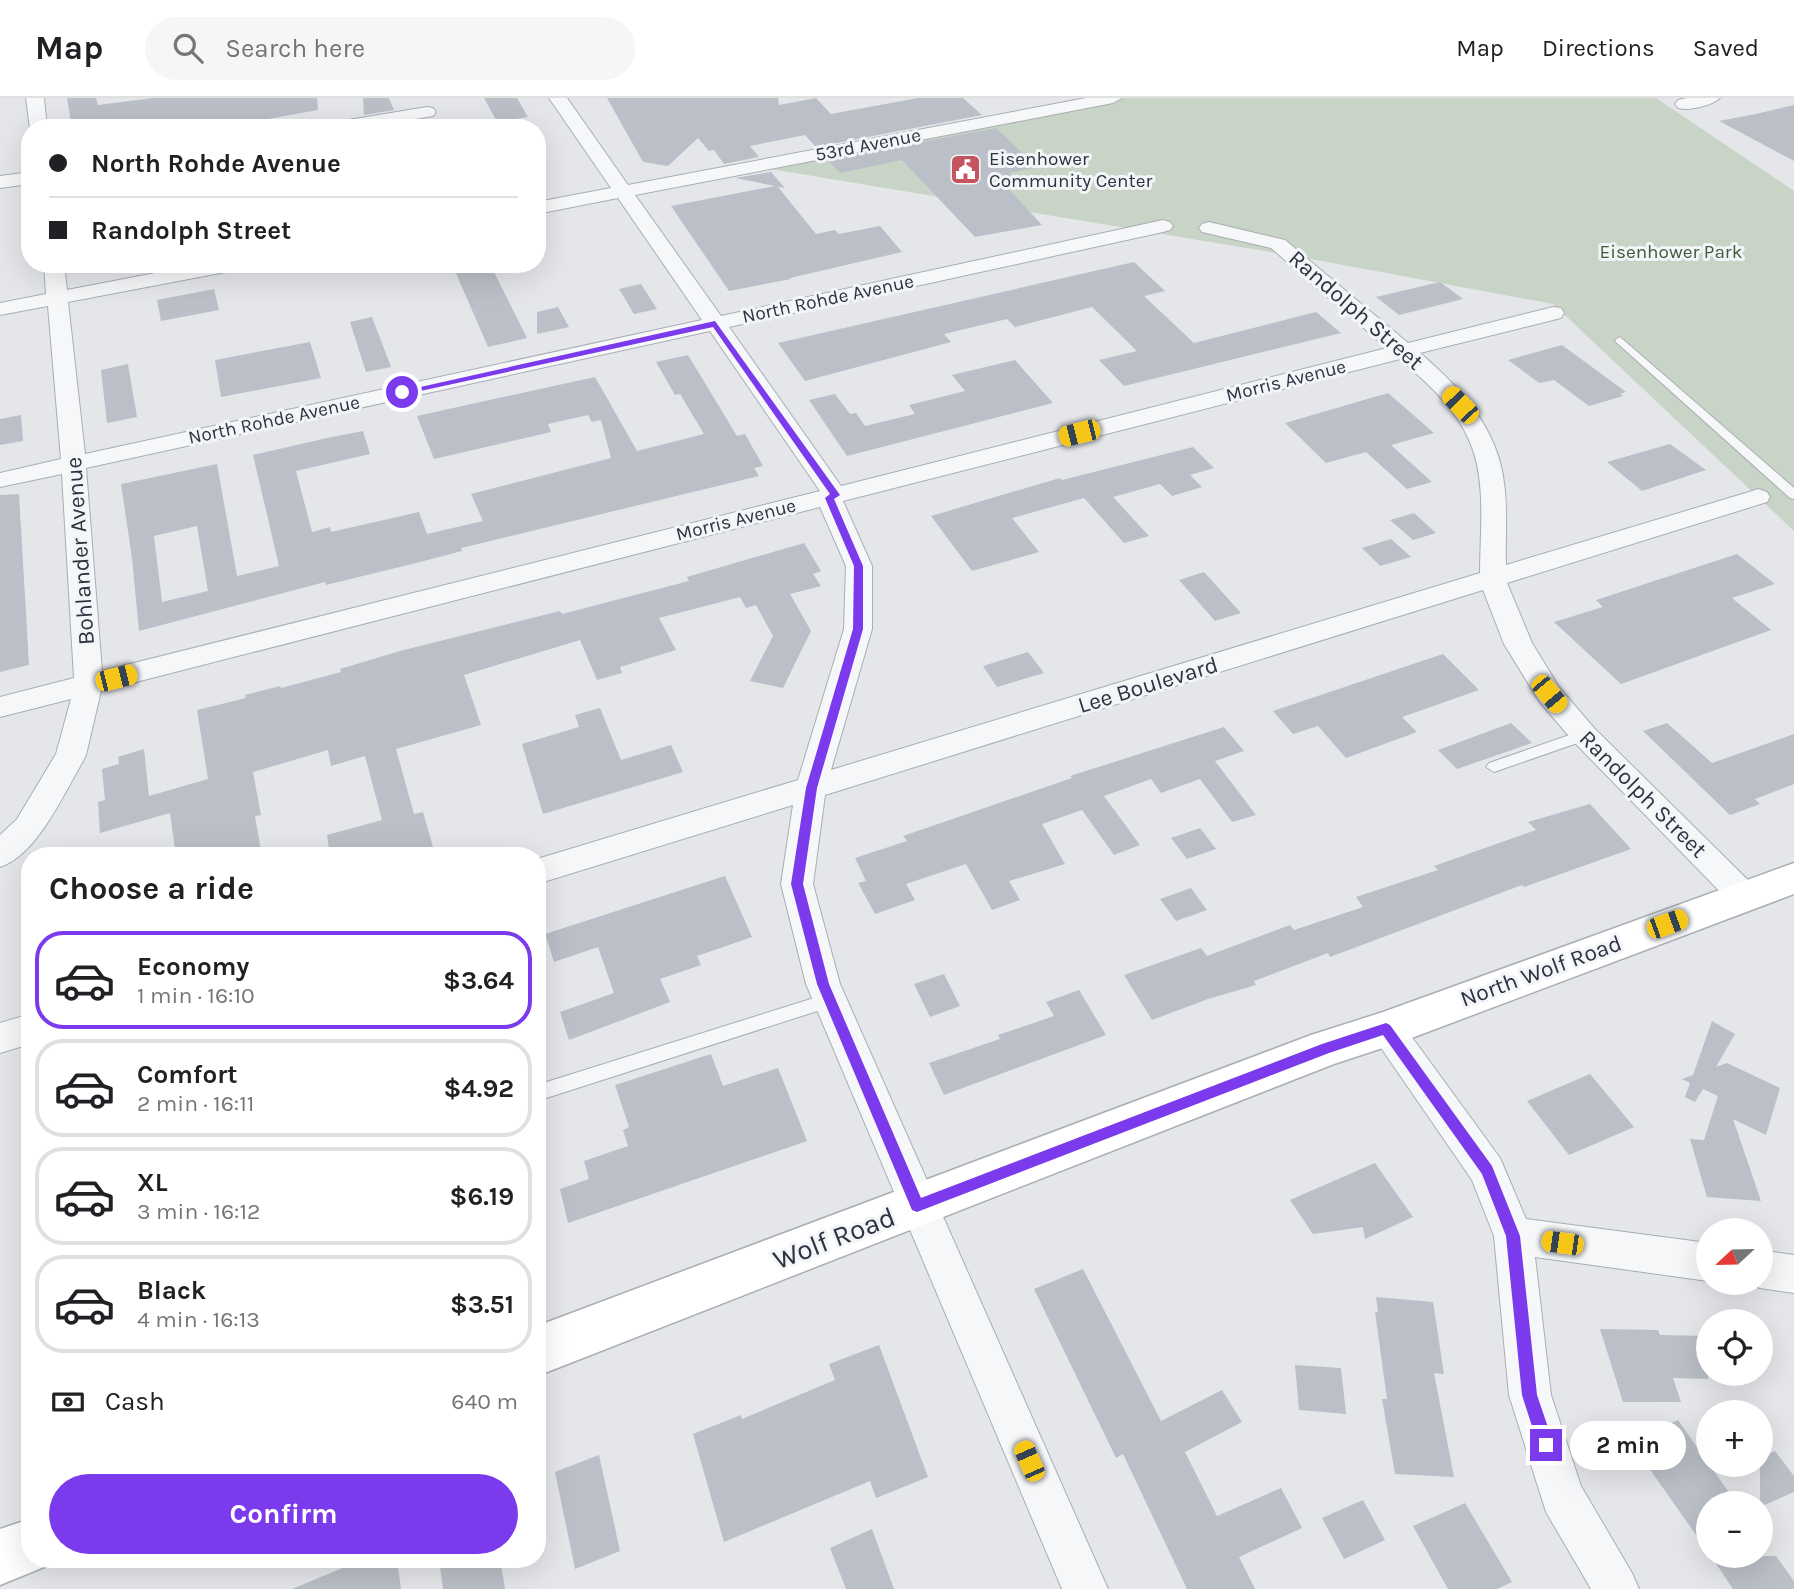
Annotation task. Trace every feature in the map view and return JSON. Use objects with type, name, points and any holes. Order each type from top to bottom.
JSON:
[{"type":"main road","name":"North Wolf Road","points":[[1326,1048],[1386,1029],[1794,878]]},
{"type":"main road","name":"Wolf Road","points":[[546,1348],[1326,1048]]},
{"type":"main road","points":[[0,1557],[21,1549]]},
{"type":"street","points":[[35,98],[37,119]]},
{"type":"street","points":[[558,98],[835,495],[829,498],[859,566],[858,629],[811,788],[797,884],[830,1000],[1085,1589]]},
{"type":"street","name":"53rd Avenue","points":[[546,206],[1088,100],[1113,98]]},
{"type":"street","points":[[1684,104],[1712,98]]},
{"type":"street","points":[[385,119],[427,112]]},
{"type":"street","points":[[0,183],[21,179]]},
{"type":"street","name":"North Rohde Avenue","points":[[0,480],[1163,226]]},
{"type":"street","name":"Randolph Street","points":[[1209,228],[1278,244],[1403,351],[1460,405],[1482,441],[1492,483],[1493,581],[1518,644],[1549,694],[1584,735],[1744,896]]},
{"type":"street","name":"Bohlander Avenue","points":[[0,855],[28,827],[71,755],[89,684],[74,464],[55,273]]},
{"type":"street","points":[[0,309],[189,273]]},
{"type":"street","name":"Morris Avenue","points":[[0,707],[1553,313]]},
{"type":"street","name":"Lee Boulevard","points":[[546,869],[1493,581],[1758,497]]},
{"type":"street","points":[[1386,1029],[1487,1170],[1513,1236],[1530,1395],[1562,1496],[1616,1589]]},
{"type":"street","points":[[0,1038],[21,1032]]},
{"type":"street","points":[[1513,1236],[1696,1260]]},
{"type":"street","points":[[1773,1271],[1794,1274]]},
{"type":"lane","points":[[1620,340],[1794,495]]},
{"type":"lane","points":[[1494,767],[1584,735]]},
{"type":"lane","points":[[546,1091],[830,1000]]},
{"type":"green space","name":"Eisenhower Park","points":[[1126,98],[1656,98],[1794,191],[1794,531],[1553,304],[1295,256],[765,168]]},
{"type":"building","points":[[67,98],[96,98],[98,105],[153,98],[317,98],[318,110],[268,119],[70,119]]},
{"type":"building","points":[[363,98],[389,98],[394,110],[364,115]]},
{"type":"building","points":[[484,98],[517,98],[528,117],[516,119],[495,119]]},
{"type":"building","points":[[607,98],[778,98],[779,105],[816,98],[831,114],[918,98],[963,98],[982,115],[816,147],[805,135],[750,146],[759,157],[724,164],[714,150],[709,151],[698,138],[668,166],[643,162]]},
{"type":"building","points":[[1794,105],[1794,161],[1719,121],[1756,114]]},
{"type":"building","points":[[996,128],[1029,159],[1026,160],[1034,168],[1009,173],[1020,182],[1005,185],[1042,225],[975,237],[902,160],[840,173],[828,160]]},
{"type":"building","points":[[771,172],[785,188],[778,187],[816,234],[835,230],[839,234],[880,226],[902,252],[729,291],[671,206],[775,186],[735,178]]},
{"type":"building","points":[[1134,262],[1165,291],[1144,296],[1194,343],[1316,312],[1341,333],[1124,386],[1099,360],[1137,351],[1092,307],[1015,327],[1007,319],[944,334],[951,342],[805,381],[778,343]]},
{"type":"building","points":[[456,273],[494,273],[527,338],[488,347]]},
{"type":"building","points":[[1440,282],[1463,299],[1399,315],[1376,297]]},
{"type":"building","points":[[641,284],[657,309],[634,314],[619,289]]},
{"type":"building","points":[[214,289],[219,310],[161,321],[157,300]]},
{"type":"building","points":[[558,307],[569,327],[537,334],[537,312]]},
{"type":"building","points":[[372,317],[391,367],[366,372],[350,322]]},
{"type":"building","points":[[310,342],[321,378],[221,397],[215,360]]},
{"type":"building","points":[[1562,345],[1626,392],[1620,394],[1623,396],[1589,406],[1554,380],[1539,383],[1508,360]]},
{"type":"building","points":[[688,355],[737,436],[745,434],[763,466],[754,468],[759,476],[461,548],[462,551],[326,585],[325,582],[139,631],[121,484],[217,464],[237,576],[279,566],[253,455],[363,431],[370,454],[296,471],[312,532],[330,527],[331,532],[419,512],[427,534],[483,521],[471,494],[611,458],[601,420],[592,422],[588,415],[548,424],[551,432],[434,459],[417,416],[595,377],[637,451],[704,434],[680,394],[675,395],[656,362]],"holes":[[[197,526],[208,591],[162,602],[154,536]]]},
{"type":"building","points":[[1015,360],[1053,403],[847,456],[809,400],[835,394],[850,414],[856,413],[865,426],[915,414],[909,405],[965,391],[952,375]]},
{"type":"building","points":[[128,364],[137,417],[107,423],[101,370]]},
{"type":"building","points":[[1388,393],[1434,433],[1391,445],[1432,482],[1407,489],[1366,452],[1326,463],[1285,423]]},
{"type":"building","points":[[21,415],[23,441],[0,445],[0,419]]},
{"type":"building","points":[[1670,444],[1706,470],[1642,491],[1607,462]]},
{"type":"building","points":[[1193,447],[1214,468],[1190,475],[1202,487],[1172,496],[1160,484],[1113,497],[1149,536],[1124,543],[1084,498],[1012,518],[1039,552],[972,571],[931,516],[1060,478],[1062,480]]},
{"type":"building","points":[[19,494],[29,665],[0,672],[0,495]]},
{"type":"building","points":[[1414,513],[1436,533],[1413,540],[1390,520]]},
{"type":"building","points":[[1391,539],[1411,557],[1380,566],[1362,548]]},
{"type":"building","points":[[804,543],[821,571],[813,574],[821,586],[790,594],[811,631],[783,688],[750,681],[773,636],[756,605],[746,608],[740,597],[659,618],[676,650],[620,667],[622,673],[597,680],[580,640],[464,675],[481,725],[396,749],[414,814],[423,812],[433,847],[329,847],[327,835],[382,820],[365,756],[331,766],[328,750],[253,772],[261,815],[255,816],[260,847],[175,847],[170,813],[100,833],[98,802],[105,800],[102,769],[119,764],[118,757],[144,749],[149,796],[208,779],[197,710],[246,698],[245,695],[341,672],[340,669],[400,651],[560,611],[562,614],[689,581],[687,577]]},
{"type":"building","points":[[1737,554],[1775,584],[1732,598],[1771,630],[1621,684],[1554,622],[1603,607],[1596,600]]},
{"type":"building","points":[[1204,572],[1241,613],[1215,621],[1179,580]]},
{"type":"building","points":[[1028,652],[1044,673],[997,687],[983,666]]},
{"type":"building","points":[[1443,654],[1479,690],[1402,717],[1417,732],[1346,758],[1318,726],[1293,734],[1273,711]]},
{"type":"building","points":[[600,708],[621,760],[671,745],[683,772],[543,814],[522,744],[579,727],[575,715]]},
{"type":"building","points":[[1511,723],[1532,743],[1457,769],[1438,750]]},
{"type":"building","points":[[1667,723],[1712,763],[1794,734],[1794,784],[1755,799],[1760,804],[1730,815],[1643,731]]},
{"type":"building","points":[[1224,727],[1244,751],[1215,761],[1256,815],[1232,822],[1200,779],[1161,793],[1151,779],[1104,796],[1140,845],[1114,855],[1082,810],[1042,824],[1065,864],[1009,881],[1020,900],[992,910],[966,864],[906,884],[915,900],[875,914],[858,883],[866,881],[855,858],[907,841],[903,836],[1072,778],[1070,776]]},
{"type":"building","points":[[1590,804],[1631,849],[1524,887],[1522,885],[1330,957],[1328,953],[1254,981],[1256,985],[1152,1020],[1124,975],[1201,948],[1207,956],[1290,925],[1294,930],[1363,907],[1356,897],[1438,870],[1434,866],[1536,830],[1528,822]]},
{"type":"building","points":[[1200,828],[1216,849],[1187,859],[1171,838]]},
{"type":"building","points":[[725,876],[752,937],[697,956],[701,965],[660,979],[670,1002],[569,1040],[560,1012],[614,993],[598,947],[554,962],[546,934]]},
{"type":"building","points":[[1191,888],[1207,910],[1176,921],[1160,899]]},
{"type":"building","points":[[944,974],[960,1006],[930,1017],[914,984]]},
{"type":"building","points":[[1079,990],[1106,1035],[944,1095],[929,1063],[1000,1039],[998,1035],[1054,1016],[1046,1002]]},
{"type":"building","points":[[1712,1021],[1735,1034],[1716,1067],[1727,1063],[1780,1088],[1766,1135],[1733,1119],[1761,1201],[1707,1197],[1690,1139],[1704,1140],[1718,1096],[1703,1089],[1695,1102],[1685,1097],[1690,1083],[1682,1079],[1693,1075]]},
{"type":"building","points":[[711,1054],[723,1086],[778,1068],[807,1141],[568,1223],[560,1189],[589,1179],[584,1161],[628,1146],[623,1130],[629,1127],[615,1085]]},
{"type":"building","points":[[1590,1074],[1634,1127],[1569,1155],[1527,1101]]},
{"type":"building","points":[[1375,1163],[1413,1217],[1365,1239],[1363,1227],[1313,1234],[1290,1200]]},
{"type":"building","points":[[1083,1269],[1161,1421],[1222,1390],[1242,1422],[1185,1452],[1217,1516],[1281,1488],[1302,1528],[1239,1557],[1255,1589],[1187,1589],[1123,1454],[1116,1458],[1034,1289]]},
{"type":"building","points":[[1376,1297],[1433,1302],[1444,1374],[1434,1373],[1454,1477],[1395,1474],[1382,1399],[1387,1399],[1375,1312],[1378,1312]]},
{"type":"building","points":[[1600,1329],[1658,1330],[1660,1335],[1696,1336],[1696,1379],[1673,1378],[1681,1402],[1623,1402]]},
{"type":"building","points":[[879,1345],[928,1477],[876,1498],[870,1481],[724,1542],[693,1434],[741,1415],[742,1419],[835,1380],[829,1364]]},
{"type":"building","points":[[1295,1365],[1341,1368],[1346,1414],[1299,1410]]},
{"type":"building","points":[[1678,1420],[1696,1446],[1696,1477],[1718,1477],[1728,1491],[1696,1491],[1696,1535],[1630,1441]]},
{"type":"building","points":[[1773,1452],[1794,1476],[1794,1492],[1773,1501],[1773,1491],[1760,1491],[1760,1477],[1773,1477]]},
{"type":"building","points":[[599,1455],[620,1551],[575,1569],[555,1472]]},
{"type":"building","points":[[1363,1500],[1385,1540],[1344,1559],[1322,1518]]},
{"type":"building","points":[[1465,1503],[1512,1582],[1497,1589],[1448,1589],[1413,1526]]},
{"type":"building","points":[[872,1529],[894,1589],[846,1589],[830,1548]]},
{"type":"building","points":[[1773,1556],[1776,1556],[1794,1581],[1794,1589],[1733,1589],[1719,1568],[1773,1568]]},
{"type":"building","points":[[342,1568],[398,1568],[401,1589],[292,1589]]},
{"type":"building","points":[[440,1568],[502,1568],[505,1589],[443,1589]]},
{"type":"place","name":"Eisenhower Community Center","points":[[966,170]]},
{"type":"route","points":[[402,392],[715,324],[835,495],[829,498],[859,566],[858,629],[811,788],[797,884],[823,984],[917,1206],[1326,1048],[1386,1029],[1487,1170],[1513,1236],[1530,1395],[1546,1445]]}]
